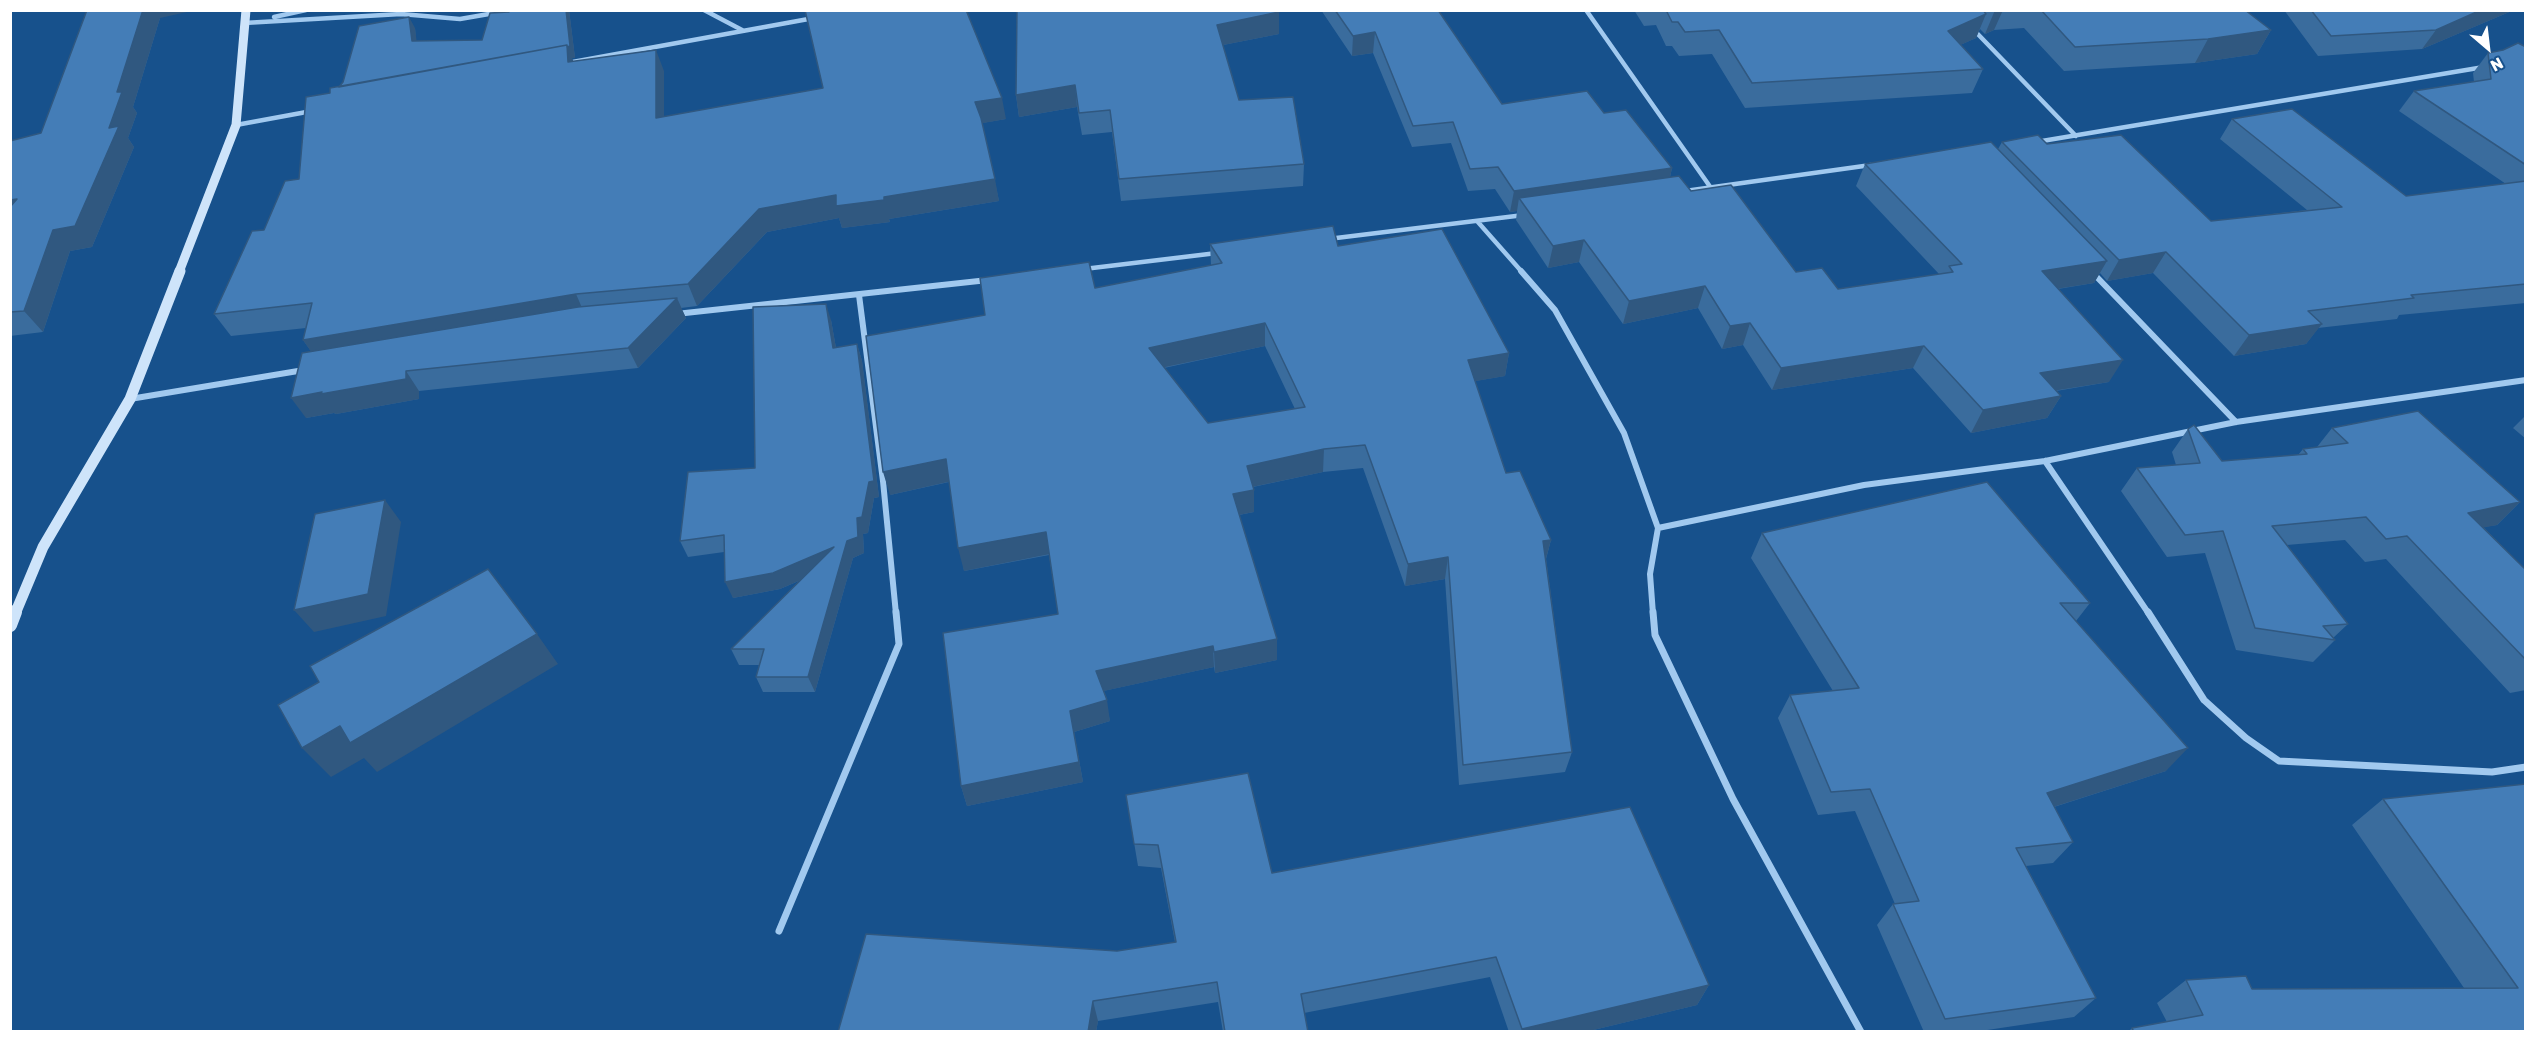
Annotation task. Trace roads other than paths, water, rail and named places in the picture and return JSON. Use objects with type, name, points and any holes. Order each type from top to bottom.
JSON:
[{"type":"street","points":[[10,625],[43,547],[130,399],[236,125],[248,22],[246,10]]},
{"type":"street","points":[[248,22],[306,10]]},
{"type":"street","points":[[248,22],[401,14],[460,20],[512,10]]},
{"type":"street","points":[[704,10],[742,30]]},
{"type":"street","points":[[1586,10],[1711,188]]},
{"type":"street","points":[[566,63],[824,16]]},
{"type":"street","points":[[1964,19],[2076,136]]},
{"type":"street","points":[[2031,142],[2486,66],[2496,61]]},
{"type":"street","points":[[236,125],[318,110]]},
{"type":"street","points":[[1676,193],[1883,164]]},
{"type":"street","points":[[1322,240],[1535,213]]},
{"type":"street","points":[[1477,221],[1555,310],[1624,433],[1658,528],[1650,574],[1655,634],[1733,799],[1861,1032]]},
{"type":"street","points":[[1072,270],[1227,251]]},
{"type":"street","points":[[2089,269],[2236,422]]},
{"type":"street","points":[[670,314],[1001,279]]},
{"type":"street","points":[[779,932],[899,644],[883,482],[859,295]]},
{"type":"street","points":[[130,399],[306,370]]},
{"type":"street","points":[[1658,528],[1863,485],[2044,461],[2236,422],[2526,380]]},
{"type":"street","points":[[2044,461],[2179,658],[2204,700],[2246,738],[2278,761],[2492,772],[2526,767]]}]
